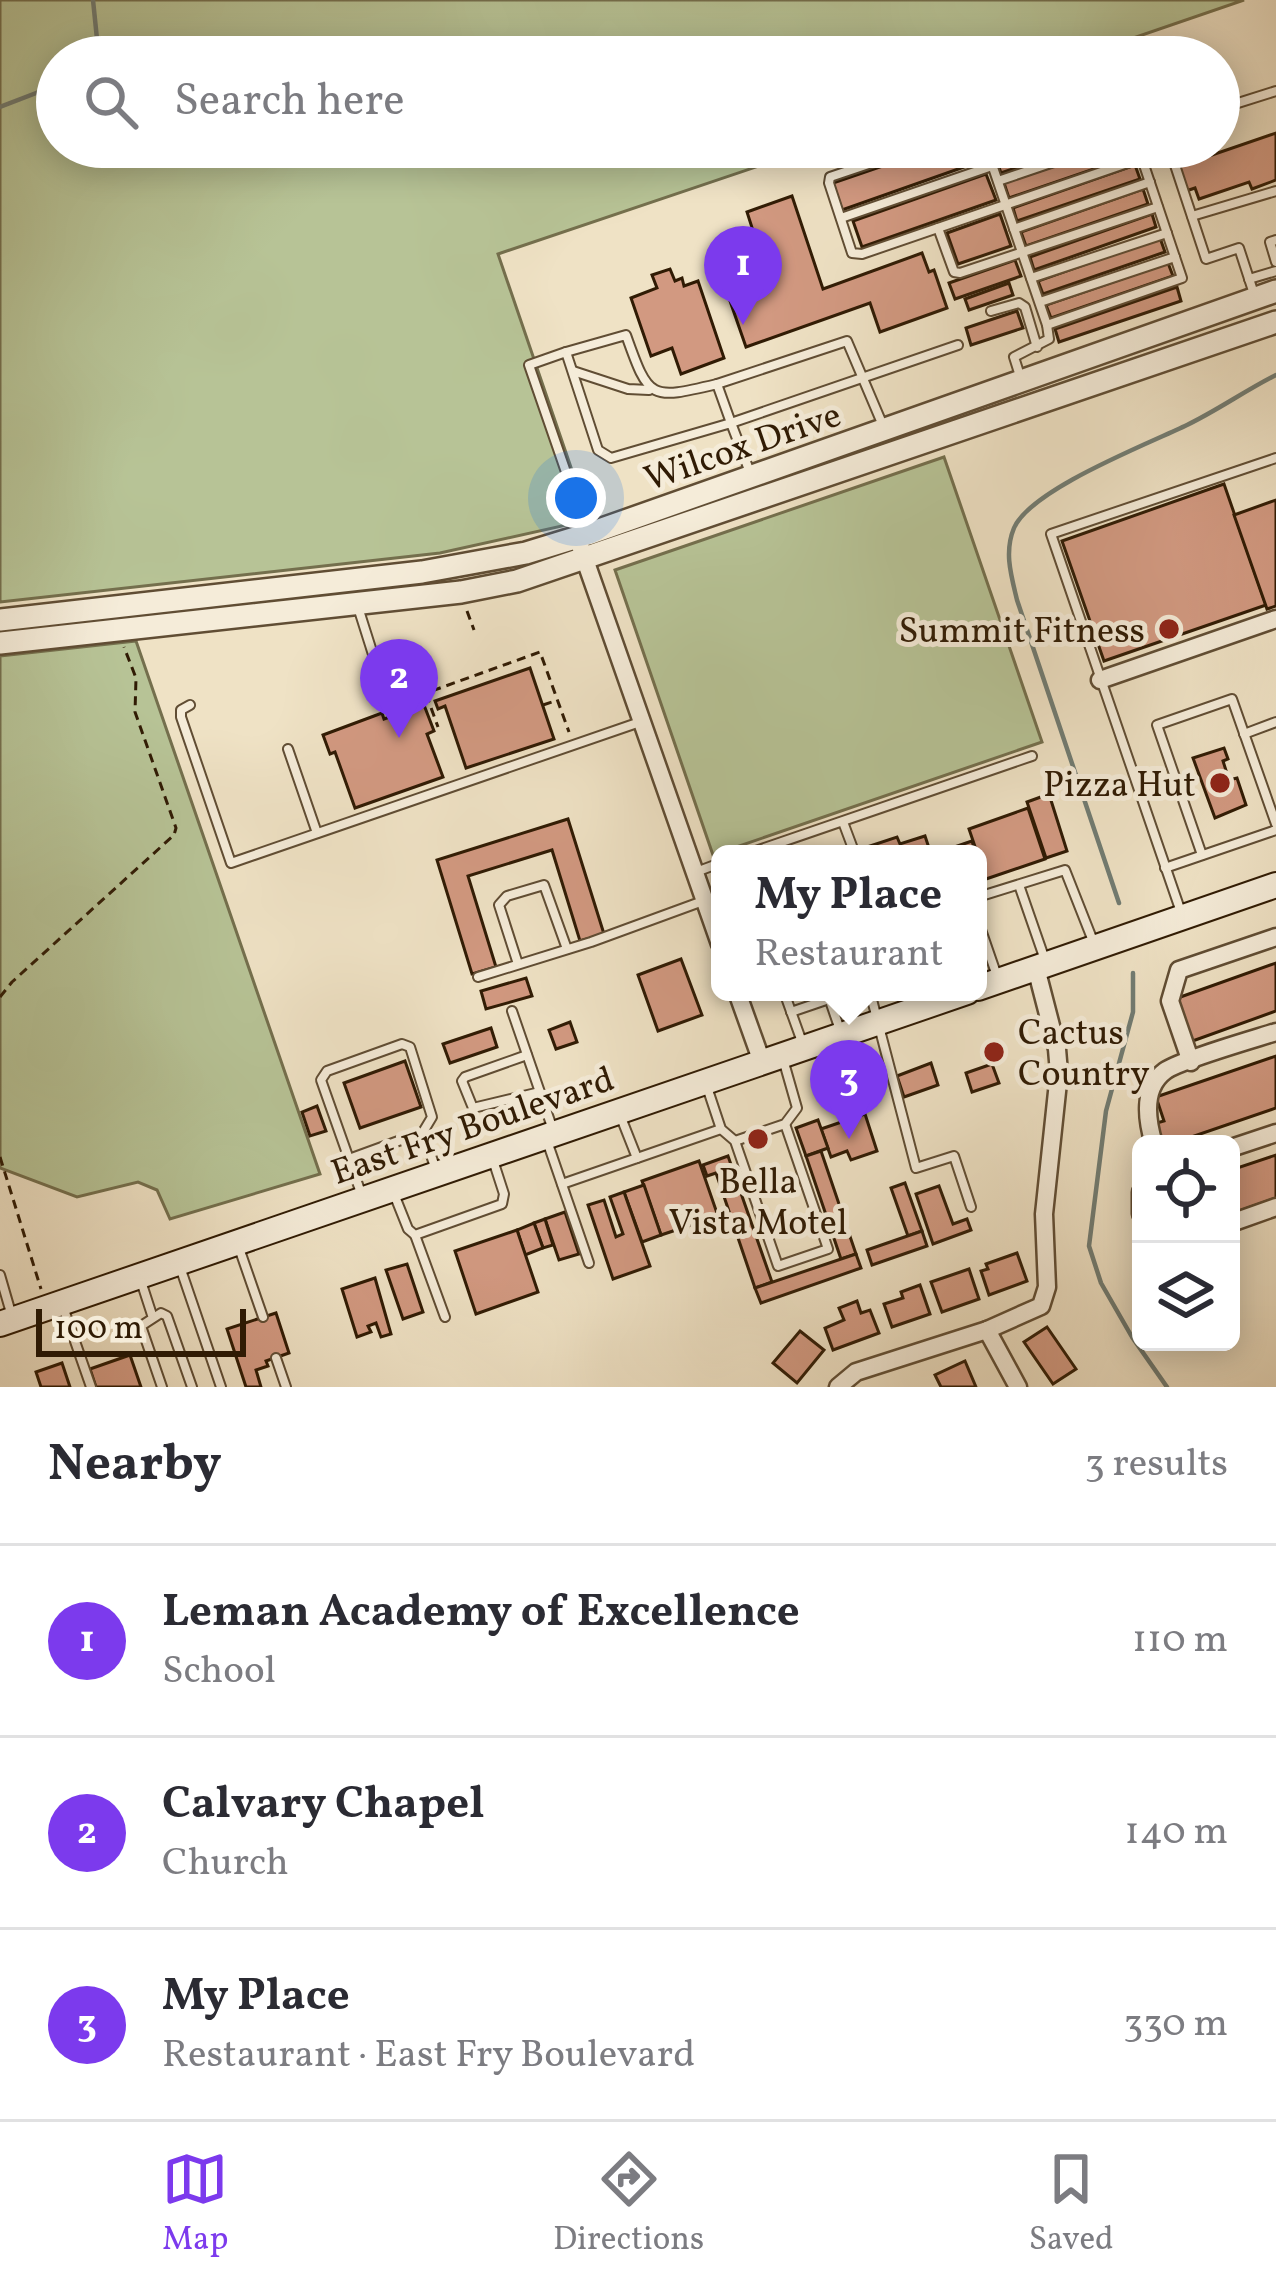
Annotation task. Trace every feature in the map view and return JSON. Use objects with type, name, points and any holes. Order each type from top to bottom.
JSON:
[{"type":"main road","points":[[989,984],[1276,886]]},
{"type":"main road","name":"East Fry Boulevard","points":[[6,1322],[934,1001]]},
{"type":"street","name":"Wilcox Drive","points":[[0,620],[477,564],[582,536],[751,477],[1260,290]]},
{"type":"street","name":"Wilcox Drive","points":[[0,643],[461,592],[518,581],[1276,322]]},
{"type":"street","points":[[582,536],[584,560],[711,918]]},
{"type":"street","points":[[1100,680],[1276,619]]},
{"type":"street","points":[[1190,1062],[1170,1001],[1179,970],[1276,937]]},
{"type":"street","points":[[838,1386],[856,1372],[987,1330],[1041,1306],[1047,1287],[1044,1214],[1059,1073],[1041,966]]},
{"type":"street","points":[[744,1001],[783,1055]]},
{"type":"street","points":[[1152,1135],[1147,1116],[1151,1090],[1165,1071],[1276,1032]]},
{"type":"street","points":[[1240,1145],[1276,1133]]},
{"type":"street","points":[[1240,1219],[1276,1207]]},
{"type":"street","points":[[987,1330],[1018,1387]]},
{"type":"lane","points":[[1240,102],[1276,91]]},
{"type":"lane","points":[[857,168],[830,177],[852,253],[857,254],[1113,168]]},
{"type":"lane","points":[[840,218],[986,168]]},
{"type":"lane","points":[[993,168],[1049,339],[1014,357],[1022,381]]},
{"type":"lane","points":[[998,181],[1036,168]]},
{"type":"lane","points":[[1047,325],[1180,281],[1145,168]]},
{"type":"lane","points":[[1176,168],[1206,259],[1239,248],[1260,290],[1276,271]]},
{"type":"lane","points":[[1014,230],[1150,182]]},
{"type":"lane","points":[[1192,216],[1276,191]]},
{"type":"lane","points":[[938,228],[954,272],[1158,207]]},
{"type":"lane","points":[[1031,278],[1167,233]]},
{"type":"lane","points":[[1276,240],[1270,242],[1276,262]]},
{"type":"lane","points":[[1040,302],[1175,257]]},
{"type":"lane","points":[[991,311],[1019,303],[1025,307],[1036,347]]},
{"type":"lane","points":[[582,536],[529,365],[626,335],[642,379],[651,390]]},
{"type":"lane","points":[[573,371],[628,389],[675,394],[847,341],[885,430]]},
{"type":"lane","points":[[566,352],[598,450],[611,458],[958,345]]},
{"type":"lane","points":[[716,384],[751,477]]},
{"type":"lane","points":[[1183,917],[1051,534],[1276,458]]},
{"type":"lane","points":[[357,604],[382,683]]},
{"type":"lane","points":[[1165,868],[1202,855],[1276,827],[1232,699],[1157,725],[1202,855]]},
{"type":"lane","points":[[190,705],[181,710],[181,717],[231,863],[641,722]]},
{"type":"lane","points":[[1244,734],[1276,722]]},
{"type":"lane","points":[[288,749],[317,833]]},
{"type":"lane","points":[[775,845],[1032,756]]},
{"type":"lane","points":[[843,821],[852,845]]},
{"type":"lane","points":[[694,872],[711,866]]},
{"type":"lane","points":[[987,894],[1065,870],[1096,948]]},
{"type":"lane","points":[[518,964],[500,905],[507,896],[544,885],[567,949]]},
{"type":"lane","points":[[1018,885],[1041,966]]},
{"type":"lane","points":[[478,977],[705,901]]},
{"type":"lane","points":[[735,1141],[785,1124],[797,1108],[783,1055],[791,1012],[787,1001]]},
{"type":"lane","points":[[791,1012],[816,1001]]},
{"type":"lane","points":[[830,1001],[842,1035]]},
{"type":"lane","points":[[871,1001],[916,1168],[954,1156],[971,1207]]},
{"type":"lane","points":[[512,1011],[589,1263]]},
{"type":"lane","points":[[349,1160],[424,1132],[432,1118],[410,1047],[402,1044],[327,1071],[321,1080],[349,1160],[363,1199]]},
{"type":"lane","points":[[527,1055],[466,1076],[462,1081],[466,1100],[473,1108],[484,1108],[540,1092]]},
{"type":"lane","points":[[705,1082],[721,1129],[735,1141],[778,1266],[828,1249],[785,1124]]},
{"type":"lane","points":[[619,1112],[637,1158]]},
{"type":"lane","points":[[562,1184],[721,1129]]},
{"type":"lane","points":[[424,1132],[438,1174]]},
{"type":"lane","points":[[415,1235],[502,1204],[504,1194],[491,1155]]},
{"type":"lane","points":[[392,1190],[415,1235],[445,1317]]},
{"type":"lane","points":[[237,1243],[263,1317]]},
{"type":"lane","points":[[178,1263],[221,1387]]},
{"type":"lane","points":[[0,1275],[6,1322]]},
{"type":"lane","points":[[139,1276],[153,1315]]},
{"type":"lane","points":[[54,1306],[91,1387]]},
{"type":"lane","points":[[162,1387],[141,1326],[153,1315],[167,1316],[192,1387]]},
{"type":"lane","points":[[276,1358],[286,1387]]},
{"type":"path","points":[[461,592],[474,630]]},
{"type":"path","points":[[0,997],[174,836],[176,828],[135,712],[136,678],[117,628]]},
{"type":"path","points":[[404,700],[540,652],[573,745]]},
{"type":"path","points":[[489,670],[493,682]]},
{"type":"path","points":[[426,693],[438,728]]},
{"type":"path","points":[[543,705],[557,700]]},
{"type":"path","points":[[0,1157],[54,1306]]},
{"type":"green space","points":[[0,0],[1244,0],[1139,36],[36,36],[36,168],[753,168],[498,254],[589,520],[440,553],[0,602]]},
{"type":"green space","points":[[944,457],[1042,742],[742,845],[711,845],[711,849],[615,570]]},
{"type":"green space","points":[[136,641],[320,1174],[170,1219],[157,1190],[138,1182],[77,1197],[0,1168],[0,656]]},
{"type":"building","points":[[1276,133],[1276,180],[1252,189],[1249,182],[1199,199],[1195,188],[1186,191],[1177,168],[1240,168],[1240,145]]},
{"type":"building","points":[[877,168],[961,168],[842,210],[833,183]]},
{"type":"building","points":[[1049,168],[1097,168],[1009,198],[1004,183]]},
{"type":"building","points":[[1126,168],[1136,168],[1140,179],[1017,221],[1013,208]]},
{"type":"building","points":[[986,174],[996,200],[862,247],[853,221]]},
{"type":"building","points":[[1143,189],[1148,204],[1026,246],[1021,232]]},
{"type":"building","points":[[792,196],[823,289],[922,253],[929,272],[934,270],[947,308],[880,332],[870,303],[746,347],[713,252],[755,237],[747,212]]},
{"type":"building","points":[[1000,214],[1011,246],[958,264],[947,233]]},
{"type":"building","points":[[1152,214],[1156,227],[1034,270],[1030,257]]},
{"type":"building","points":[[1160,238],[1165,252],[1043,294],[1038,281]]},
{"type":"building","points":[[1015,260],[1021,276],[955,299],[949,283]]},
{"type":"building","points":[[1168,263],[1173,276],[1051,318],[1046,305]]},
{"type":"building","points":[[670,269],[675,281],[682,278],[684,286],[698,281],[724,358],[681,374],[672,348],[651,356],[631,298],[657,288],[652,275]]},
{"type":"building","points":[[1009,283],[1013,295],[969,310],[965,299]]},
{"type":"building","points":[[1177,287],[1181,301],[1059,342],[1055,329]]},
{"type":"building","points":[[1017,311],[1023,328],[971,345],[966,328]]},
{"type":"building","points":[[1224,484],[1266,605],[1104,661],[1062,541]]},
{"type":"building","points":[[1276,500],[1276,606],[1267,609],[1234,515]]},
{"type":"building","points":[[530,668],[554,739],[466,768],[445,706],[438,709],[435,701]]},
{"type":"building","points":[[424,705],[434,731],[427,734],[443,777],[355,808],[335,752],[330,754],[323,735],[382,713],[384,719]]},
{"type":"building","name":"Pizza Hut","points":[[1224,748],[1229,780],[1237,778],[1246,805],[1215,818],[1193,758]]},
{"type":"building","points":[[1049,794],[1067,851],[1046,858],[1027,802]]},
{"type":"building","points":[[1028,808],[1045,859],[987,879],[987,845],[974,845],[969,829]]},
{"type":"building","points":[[568,819],[604,934],[580,941],[552,850],[468,876],[496,967],[472,974],[437,860]]},
{"type":"building","points":[[925,836],[928,845],[873,845],[897,837],[900,844]]},
{"type":"building","points":[[681,959],[702,1015],[658,1031],[638,975]]},
{"type":"building","points":[[1276,963],[1276,1011],[1187,1043],[1172,1000]]},
{"type":"building","points":[[526,978],[532,996],[486,1009],[481,991]]},
{"type":"building","points":[[570,1022],[577,1042],[556,1049],[549,1030]]},
{"type":"building","points":[[491,1028],[497,1047],[450,1063],[443,1044]]},
{"type":"building","points":[[1276,1056],[1276,1108],[1197,1135],[1156,1135],[1153,1124],[1164,1121],[1156,1097]]},
{"type":"building","points":[[405,1061],[421,1107],[360,1128],[344,1083]]},
{"type":"building","points":[[931,1063],[938,1085],[904,1097],[897,1076]]},
{"type":"building","points":[[992,1064],[999,1083],[972,1092],[966,1073]]},
{"type":"building","points":[[317,1106],[326,1131],[310,1136],[302,1112]]},
{"type":"building","points":[[865,1114],[877,1151],[851,1160],[847,1151],[831,1157],[821,1129]]},
{"type":"building","points":[[818,1120],[828,1148],[806,1156],[796,1128]]},
{"type":"building","points":[[821,1151],[856,1254],[841,1259],[806,1156]]},
{"type":"building","points":[[1276,1155],[1276,1198],[1240,1211],[1240,1167]]},
{"type":"building","points":[[728,1156],[772,1282],[755,1288],[716,1173],[707,1176],[703,1165]]},
{"type":"building","points":[[699,1161],[718,1216],[661,1235],[642,1181]]},
{"type":"building","points":[[905,1183],[922,1231],[908,1236],[891,1188]]},
{"type":"building","points":[[644,1185],[661,1235],[642,1242],[624,1192]]},
{"type":"building","points":[[939,1186],[953,1224],[967,1219],[971,1230],[933,1244],[916,1194]]},
{"type":"building","points":[[624,1192],[650,1266],[613,1279],[588,1205],[604,1200],[616,1237],[623,1234],[610,1197]]},
{"type":"building","points":[[565,1212],[579,1254],[559,1260],[545,1219]]},
{"type":"building","points":[[545,1219],[553,1245],[543,1248],[534,1223]]},
{"type":"building","points":[[534,1223],[543,1248],[525,1255],[517,1230]]},
{"type":"building","points":[[517,1230],[538,1292],[476,1314],[455,1251]]},
{"type":"building","points":[[922,1231],[927,1246],[872,1265],[867,1250]]},
{"type":"building","points":[[1017,1253],[1027,1281],[989,1295],[981,1271],[988,1269],[986,1264]]},
{"type":"building","points":[[856,1254],[861,1268],[761,1303],[755,1288]]},
{"type":"building","points":[[407,1264],[423,1312],[403,1319],[386,1270]]},
{"type":"building","points":[[969,1269],[979,1299],[942,1312],[931,1282]]},
{"type":"building","points":[[375,1278],[391,1334],[381,1337],[376,1323],[368,1326],[371,1332],[357,1337],[342,1289]]},
{"type":"building","points":[[920,1285],[930,1314],[892,1327],[884,1304]]},
{"type":"building","points":[[857,1301],[861,1313],[870,1310],[879,1333],[833,1350],[825,1328],[844,1320],[839,1308]]},
{"type":"building","points":[[276,1313],[289,1353],[256,1370],[261,1387],[246,1387],[227,1329]]},
{"type":"building","points":[[1047,1327],[1076,1369],[1053,1384],[1024,1342]]},
{"type":"building","points":[[800,1331],[824,1350],[797,1383],[773,1363]]},
{"type":"building","points":[[130,1355],[141,1387],[96,1387],[90,1369]]},
{"type":"building","points":[[965,1361],[976,1387],[941,1387],[935,1375]]},
{"type":"building","points":[[62,1363],[70,1387],[41,1387],[36,1372]]},
{"type":"waterway","points":[[93,0],[97,36]]},
{"type":"waterway","points":[[0,107],[36,93]]},
{"type":"waterway","points":[[1119,903],[1017,600],[1011,537],[1025,513],[1066,483],[1276,375]]},
{"type":"waterway","points":[[1133,973],[1133,1012],[1106,1111],[1089,1246],[1101,1283],[1167,1387]]},
{"type":"place","name":"Leman Academy of Excellence","points":[[743,325]]},
{"type":"place","name":"Summit Fitness","points":[[1169,629]]},
{"type":"place","name":"Calvary Chapel","points":[[399,738]]},
{"type":"place","name":"Pizza Hut","points":[[1220,783]]},
{"type":"place","name":"Cactus Country","points":[[994,1052]]},
{"type":"place","name":"Bella Vista Motel","points":[[758,1139]]},
{"type":"place","name":"My Place","points":[[849,1139]]}]
